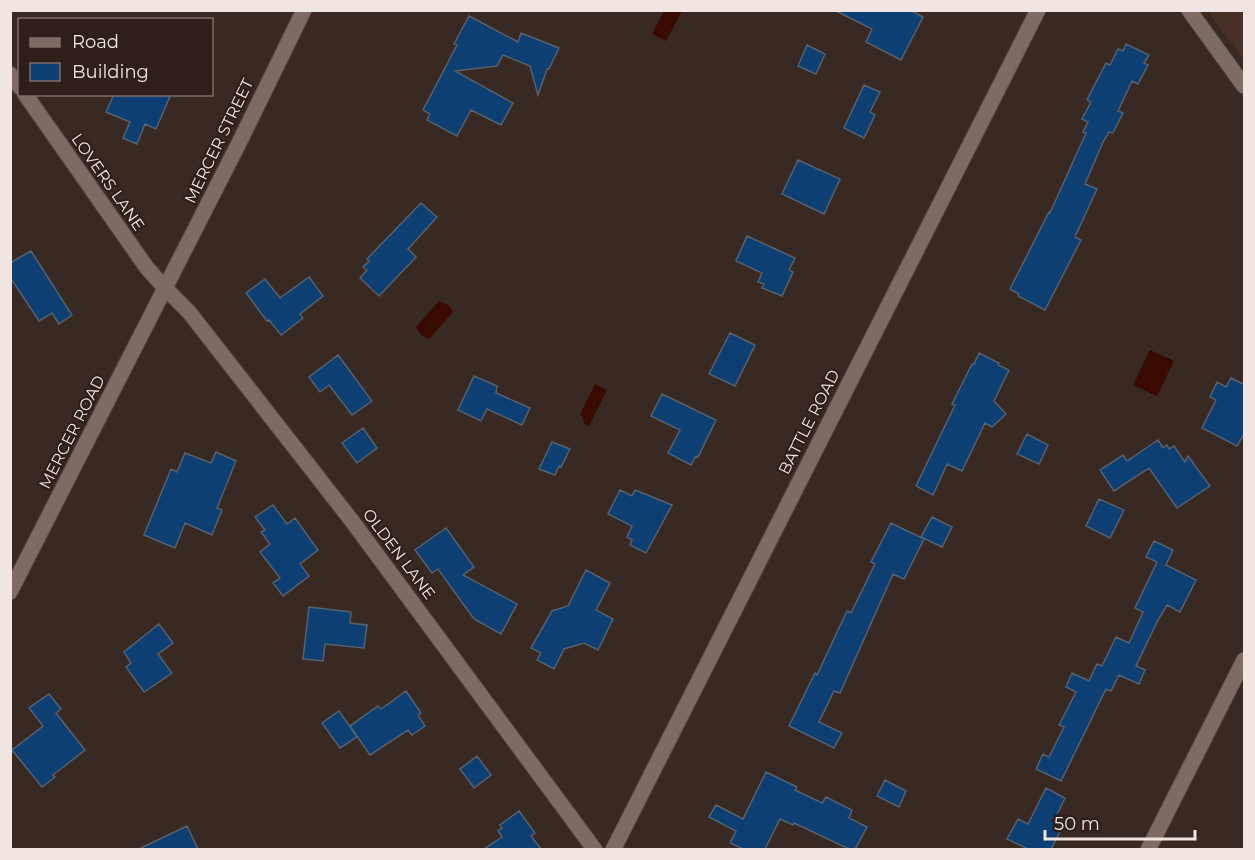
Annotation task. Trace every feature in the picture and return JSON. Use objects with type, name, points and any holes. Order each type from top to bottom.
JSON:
[{"type":"street","name":"MERCER STREET","points":[[165,288],[304,10]]},
{"type":"street","name":"BATTLE ROAD","points":[[613,849],[1038,10]]},
{"type":"street","points":[[1189,10],[1245,86]]},
{"type":"street","name":"LOVERS LANE","points":[[26,96],[147,268],[165,288]]},
{"type":"street","name":"MERCER ROAD","points":[[10,592],[165,288]]},
{"type":"street","name":"OLDEN LANE","points":[[165,288],[189,312],[352,521],[595,849]]},
{"type":"street","points":[[1148,849],[1245,660]]},
{"type":"shaded area","points":[[664,11],[682,11],[666,41],[652,34]]},
{"type":"shaded area","points":[[1208,11],[1244,11],[1244,61]]},
{"type":"shaded area","points":[[439,301],[448,305],[453,312],[429,339],[421,335],[416,327]]},
{"type":"shaded area","points":[[1150,350],[1174,361],[1157,396],[1133,385]]},
{"type":"shaded area","points":[[595,384],[607,390],[589,426],[584,424],[580,415]]},
{"type":"building","points":[[834,10],[910,10],[923,17],[901,60],[866,42],[872,29]]},
{"type":"building","points":[[469,16],[518,42],[521,33],[559,48],[547,69],[538,95],[530,66],[503,55],[497,66],[455,71],[513,103],[501,125],[471,110],[457,136],[427,120],[430,114],[423,110],[457,45],[454,44]]},
{"type":"building","points":[[1126,44],[1149,55],[1144,63],[1148,65],[1138,84],[1132,81],[1118,111],[1123,113],[1113,133],[1109,132],[1103,142],[1085,184],[1097,189],[1075,237],[1081,240],[1045,310],[1018,296],[1019,294],[1010,289],[1050,213],[1086,133],[1083,132],[1088,122],[1082,119],[1091,102],[1087,100],[1106,63],[1110,65],[1118,49],[1123,51]]},
{"type":"building","points":[[807,45],[825,54],[816,74],[798,66]]},
{"type":"building","points":[[864,85],[880,92],[870,112],[875,115],[864,138],[844,128]]},
{"type":"building","points":[[113,96],[170,96],[156,129],[145,124],[137,144],[123,138],[130,122],[106,112]]},
{"type":"building","points":[[798,160],[840,179],[824,214],[782,194]]},
{"type":"building","points":[[421,203],[437,217],[408,249],[416,257],[379,296],[360,278],[367,270],[363,267],[369,261],[367,259]]},
{"type":"building","points":[[747,236],[795,258],[789,270],[793,272],[782,296],[762,288],[764,284],[758,282],[762,273],[736,261]]},
{"type":"building","points":[[31,251],[72,315],[59,324],[52,313],[39,321],[10,277],[10,263]]},
{"type":"building","points":[[309,277],[323,296],[300,314],[303,318],[281,335],[246,293],[265,279],[280,298]]},
{"type":"building","points":[[730,333],[755,345],[735,386],[709,374]]},
{"type":"building","points":[[979,353],[1009,370],[994,401],[1006,414],[992,427],[985,423],[962,471],[947,464],[933,495],[916,486],[955,405],[952,404]]},
{"type":"building","points":[[338,355],[372,401],[352,415],[329,385],[320,392],[309,377]]},
{"type":"building","points":[[474,376],[497,386],[496,393],[530,408],[522,425],[487,409],[481,421],[458,410]]},
{"type":"building","points":[[1231,378],[1245,385],[1245,432],[1237,446],[1202,428],[1216,400],[1210,397],[1217,382],[1226,387]]},
{"type":"building","points":[[662,394],[716,420],[698,457],[696,456],[691,465],[668,453],[680,430],[651,416]]},
{"type":"building","points":[[363,428],[377,448],[357,463],[342,443]]},
{"type":"building","points":[[1027,434],[1048,445],[1039,464],[1017,454]]},
{"type":"building","points":[[1158,440],[1163,448],[1167,445],[1169,449],[1174,446],[1185,462],[1188,456],[1210,486],[1177,508],[1149,468],[1114,491],[1100,470],[1123,455],[1127,461]]},
{"type":"building","points":[[552,442],[570,449],[555,475],[539,469]]},
{"type":"building","points":[[216,452],[236,461],[217,508],[222,510],[212,535],[185,523],[175,548],[144,535],[171,469],[177,472],[185,453],[211,463]]},
{"type":"building","points":[[620,490],[632,496],[635,490],[672,505],[646,553],[630,545],[632,540],[627,537],[632,526],[608,514]]},
{"type":"building","points":[[1099,499],[1124,510],[1110,538],[1086,526]]},
{"type":"building","points":[[273,505],[287,524],[295,518],[318,550],[300,564],[309,576],[283,596],[273,583],[280,578],[260,552],[270,544],[261,532],[265,530],[255,517]]},
{"type":"building","points":[[932,517],[952,527],[942,547],[921,537]]},
{"type":"building","points":[[891,523],[924,539],[904,579],[893,574],[840,693],[834,691],[819,722],[842,733],[834,748],[789,726],[815,673],[817,675],[847,611],[851,613],[875,564],[871,562]]},
{"type":"building","points":[[446,528],[474,567],[463,575],[517,604],[501,634],[474,619],[438,569],[432,573],[415,550]]},
{"type":"building","points":[[1154,541],[1173,550],[1166,565],[1196,580],[1180,612],[1167,605],[1158,620],[1136,666],[1145,670],[1139,684],[1119,675],[1111,691],[1106,689],[1061,781],[1036,769],[1043,754],[1049,757],[1064,727],[1059,725],[1076,692],[1066,687],[1072,673],[1089,681],[1097,664],[1102,666],[1116,637],[1129,643],[1143,612],[1135,608],[1157,562],[1146,557]]},
{"type":"building","points":[[586,570],[610,583],[596,610],[613,619],[598,650],[584,643],[564,649],[554,669],[537,660],[541,653],[531,648],[552,611],[568,606]]},
{"type":"building","points":[[309,607],[351,612],[350,623],[367,625],[364,648],[325,644],[323,661],[303,659]]},
{"type":"building","points":[[159,624],[173,643],[158,654],[172,673],[144,692],[126,667],[131,663],[124,652]]},
{"type":"building","points":[[406,691],[421,713],[418,715],[425,726],[412,735],[408,730],[370,755],[350,726],[378,706],[381,709]]},
{"type":"building","points":[[49,694],[61,709],[56,713],[85,750],[53,775],[55,777],[42,787],[12,750],[43,726],[29,708]]},
{"type":"building","points":[[339,711],[357,737],[340,748],[322,723]]},
{"type":"building","points":[[477,756],[491,775],[474,788],[460,769]]},
{"type":"building","points":[[766,772],[797,787],[795,790],[822,803],[826,797],[852,810],[849,818],[867,827],[855,849],[849,849],[794,823],[793,825],[780,819],[765,849],[743,849],[730,843],[736,831],[709,817],[716,805],[743,819]]},
{"type":"building","points":[[885,780],[906,791],[899,807],[877,796]]},
{"type":"building","points":[[1046,788],[1065,798],[1056,817],[1065,822],[1051,849],[1028,849],[1007,839],[1018,819],[1028,824]]},
{"type":"building","points":[[519,811],[535,833],[531,836],[541,849],[484,849],[502,837],[498,831],[502,828],[500,825]]},
{"type":"building","points":[[187,826],[198,849],[139,849]]}]
